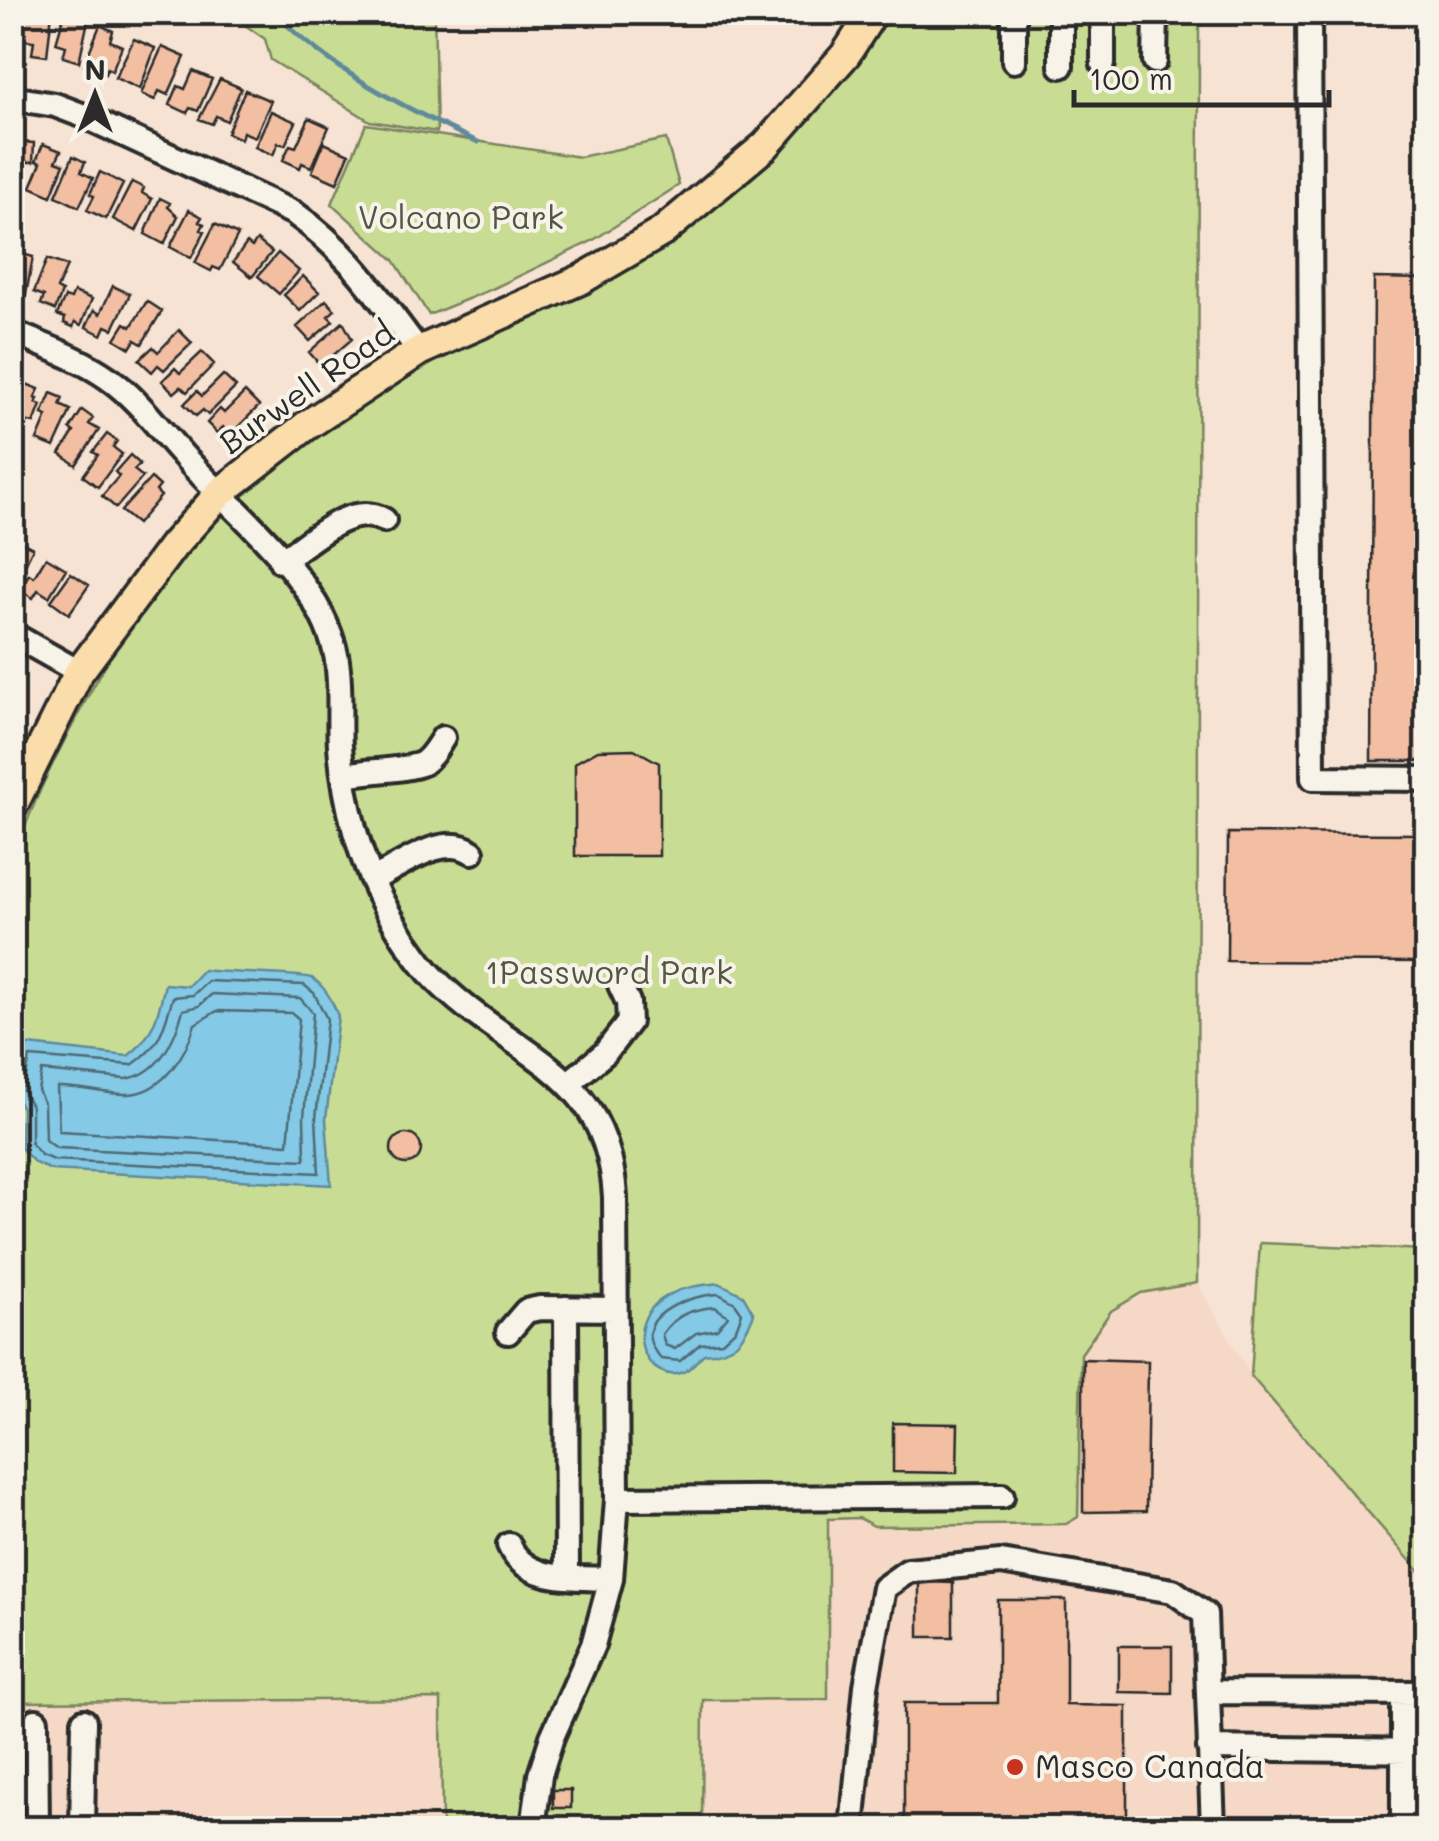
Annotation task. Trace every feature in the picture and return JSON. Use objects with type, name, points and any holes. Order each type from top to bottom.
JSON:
[{"type":"main road","name":"Burwell Road","points":[[12,807],[79,672],[162,559],[222,492],[306,426],[418,351],[582,278],[662,232],[765,146],[846,54],[873,12]]},
{"type":"street","points":[[1014,12],[1014,61]]},
{"type":"street","points":[[1060,12],[1060,66]]},
{"type":"street","points":[[1103,12],[1103,64]]},
{"type":"street","points":[[1155,61],[1156,12]]},
{"type":"street","points":[[1309,12],[1313,778],[1426,778]]},
{"type":"street","points":[[12,98],[55,104],[294,212],[352,261],[418,351]]},
{"type":"street","points":[[12,332],[111,380],[222,492],[309,595],[333,646],[340,682],[344,775],[354,828],[386,909],[440,984],[496,1030],[570,1082],[598,1127],[614,1172],[617,1499],[611,1579],[594,1645],[552,1737],[540,1774],[532,1828]]},
{"type":"street","points":[[282,561],[355,514],[371,513],[384,520]]},
{"type":"street","points":[[12,634],[79,672]]},
{"type":"street","points":[[344,775],[417,766],[430,758],[443,738]]},
{"type":"street","points":[[373,879],[442,846],[458,845],[472,852]]},
{"type":"street","points":[[570,1082],[605,1053],[630,1022],[628,1002],[620,986]]},
{"type":"street","points":[[566,1308],[566,1576]]},
{"type":"street","points":[[508,1332],[526,1311],[614,1308]]},
{"type":"street","points":[[617,1499],[1002,1496]]},
{"type":"street","points":[[509,1545],[518,1564],[526,1568],[611,1579]]},
{"type":"street","points":[[852,1828],[866,1686],[884,1588],[908,1571],[1001,1562],[1173,1591],[1205,1614],[1213,1828]]},
{"type":"street","points":[[1208,1692],[1415,1693],[1402,1751],[1402,1828]]},
{"type":"street","points":[[36,1720],[37,1828]]},
{"type":"street","points":[[82,1828],[84,1721]]},
{"type":"street","points":[[1209,1748],[1426,1751]]},
{"type":"shaded area","points":[[1197,1283],[1251,1376],[1426,1579],[1426,1828],[702,1828],[703,1700],[828,1698],[827,1518],[1078,1517],[1081,1354],[1111,1311],[1141,1293]]},
{"type":"shaded area","points":[[442,1699],[442,1828],[13,1828],[12,1702]]},
{"type":"green space","points":[[228,13],[434,13],[437,132],[370,121],[271,60],[265,39]]},
{"type":"green space","name":"1Password Park","points":[[887,13],[1199,13],[1197,1283],[1141,1293],[1111,1311],[1081,1354],[1078,1517],[1066,1524],[874,1526],[859,1518],[828,1519],[828,1699],[703,1700],[702,1828],[442,1828],[441,1699],[13,1702],[13,864],[30,814],[61,748],[139,612],[180,560],[245,495],[317,437],[395,385],[457,350],[612,277],[691,226],[801,127],[862,52]]},
{"type":"green space","name":"Volcano Park","points":[[366,124],[580,157],[666,139],[679,185],[592,241],[429,315],[394,260],[332,204]]},
{"type":"green space","points":[[1260,1243],[1426,1250],[1426,1579],[1251,1376]]},
{"type":"water","points":[[203,970],[312,978],[328,995],[338,1016],[326,1119],[331,1185],[51,1170],[35,1163],[21,1148],[22,1108],[16,1099],[20,1044],[128,1056],[149,1033],[165,984],[188,986]]},
{"type":"water","points":[[719,1283],[743,1295],[754,1314],[736,1343],[723,1351],[704,1354],[687,1370],[673,1374],[650,1363],[641,1335],[644,1320],[655,1305],[690,1287]]},
{"type":"building","points":[[25,12],[52,12],[47,56],[32,54],[34,41],[23,40]]},
{"type":"building","points":[[65,12],[89,16],[79,62],[63,57],[66,46],[56,43]]},
{"type":"building","points":[[100,25],[113,31],[110,41],[122,46],[112,71],[107,68],[105,74],[84,65]]},
{"type":"building","points":[[134,39],[155,48],[140,89],[115,78]]},
{"type":"building","points":[[162,47],[185,57],[168,95],[159,91],[155,100],[141,94]]},
{"type":"building","points":[[193,71],[212,79],[198,111],[190,108],[187,113],[170,105],[178,86],[185,89]]},
{"type":"building","points":[[220,79],[241,88],[227,121],[216,116],[212,124],[199,119]]},
{"type":"building","points":[[245,90],[271,101],[255,137],[243,132],[241,139],[227,133]]},
{"type":"building","points":[[271,111],[296,122],[285,145],[278,143],[273,155],[255,147]]},
{"type":"building","points":[[309,118],[329,127],[311,167],[302,163],[300,168],[283,160],[290,145],[296,147]]},
{"type":"building","points":[[21,142],[34,143],[33,162],[25,162],[24,184],[12,184],[12,150],[20,150]]},
{"type":"building","points":[[324,143],[349,154],[337,183],[312,172]]},
{"type":"building","points":[[43,144],[61,151],[56,161],[64,164],[51,196],[31,187],[41,163],[36,161]]},
{"type":"building","points":[[73,156],[85,162],[81,172],[93,178],[79,207],[56,196]]},
{"type":"building","points":[[100,172],[123,184],[106,219],[87,210]]},
{"type":"building","points":[[132,182],[144,188],[142,193],[152,199],[136,231],[113,219]]},
{"type":"building","points":[[160,198],[170,203],[168,207],[178,216],[164,244],[145,234]]},
{"type":"building","points":[[189,210],[202,217],[199,222],[204,224],[201,230],[205,231],[191,258],[170,247]]},
{"type":"building","points":[[215,224],[238,235],[220,270],[213,267],[211,271],[195,263]]},
{"type":"building","points":[[257,240],[272,252],[252,277],[233,262],[247,243],[252,247]]},
{"type":"building","points":[[12,251],[33,257],[25,300],[12,296]]},
{"type":"building","points":[[278,253],[299,271],[279,294],[258,276]]},
{"type":"building","points":[[47,259],[67,266],[57,289],[62,292],[55,310],[41,304],[44,296],[34,292]]},
{"type":"building","points":[[303,276],[319,292],[300,311],[284,295]]},
{"type":"building","points":[[1374,278],[1426,279],[1426,761],[1371,761]]},
{"type":"building","points":[[113,286],[130,294],[113,329],[106,326],[102,335],[86,327],[94,310],[100,314]]},
{"type":"building","points":[[74,292],[92,299],[81,325],[75,322],[73,327],[57,315],[65,297],[71,299]]},
{"type":"building","points":[[326,300],[335,310],[328,316],[333,321],[310,341],[297,327]]},
{"type":"building","points":[[147,301],[162,311],[142,344],[135,340],[130,348],[115,339],[125,323],[131,327]]},
{"type":"building","points":[[343,322],[352,339],[321,366],[309,352]]},
{"type":"building","points":[[179,330],[192,343],[164,370],[158,365],[152,372],[139,360],[153,347],[158,352]]},
{"type":"building","points":[[202,352],[214,364],[187,392],[181,387],[174,393],[162,381],[175,368],[180,373]]},
{"type":"building","points":[[223,375],[236,387],[208,415],[203,410],[196,416],[184,404],[197,391],[202,396]]},
{"type":"building","points":[[21,382],[39,389],[35,398],[41,405],[34,423],[13,419],[12,403]]},
{"type":"building","points":[[245,392],[259,406],[230,435],[223,427],[217,433],[207,423]]},
{"type":"building","points":[[51,393],[63,398],[60,405],[71,410],[54,447],[37,440]]},
{"type":"building","points":[[82,410],[93,418],[89,424],[99,430],[76,465],[60,454]]},
{"type":"building","points":[[107,434],[117,441],[113,447],[122,454],[98,487],[83,476],[98,455],[93,452]]},
{"type":"building","points":[[130,455],[140,464],[134,470],[143,477],[116,508],[102,496]]},
{"type":"building","points":[[151,478],[160,486],[156,491],[161,496],[137,524],[121,511]]},
{"type":"building","points":[[12,537],[33,548],[18,579],[12,576]]},
{"type":"building","points":[[46,557],[66,569],[49,597],[38,590],[33,598],[20,590]]},
{"type":"building","points":[[71,573],[89,585],[69,614],[51,601]]},
{"type":"building","points":[[634,749],[659,763],[659,856],[575,856],[575,763],[598,750]]},
{"type":"building","points":[[1228,833],[1426,834],[1426,962],[1227,961]]},
{"type":"building","points":[[406,1134],[417,1138],[421,1149],[417,1160],[406,1164],[395,1160],[391,1149],[395,1138]]},
{"type":"building","points":[[1083,1359],[1148,1361],[1146,1511],[1083,1512]]},
{"type":"building","points":[[893,1423],[958,1424],[957,1473],[893,1472]]},
{"type":"building","points":[[919,1582],[953,1583],[953,1637],[919,1637]]},
{"type":"building","name":"Masco Canada","points":[[998,1600],[1066,1600],[1066,1705],[1127,1706],[1127,1828],[904,1828],[904,1703],[998,1703]]},
{"type":"building","points":[[1119,1646],[1172,1646],[1172,1693],[1119,1692]]},
{"type":"building","points":[[553,1790],[571,1790],[571,1808],[553,1808]]},
{"type":"waterway","points":[[274,12],[344,70],[478,142]]},
{"type":"place","name":"Masco Canada","points":[[1015,1767]]}]
